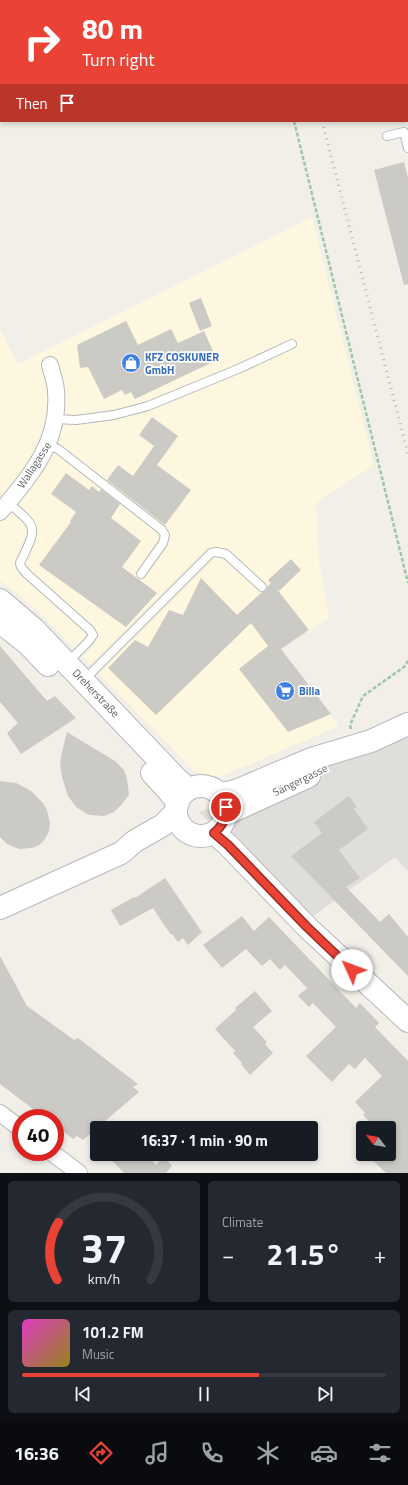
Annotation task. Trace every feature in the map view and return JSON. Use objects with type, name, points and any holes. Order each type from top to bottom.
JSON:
[{"type":"street","name":"Wallagasse","points":[[4,508],[30,476],[51,439],[55,419],[56,392],[50,365]]},
{"type":"street","name":"Dreherstraße","points":[[0,600],[34,629],[176,778],[181,801]]},
{"type":"street","name":"Dreherstraße","points":[[0,622],[33,649],[166,788],[181,801]]},
{"type":"street","name":"Sängergasse","points":[[220,794],[238,790],[311,759],[364,743],[408,724]]},
{"type":"street","name":"Sängergasse","points":[[226,814],[345,758],[364,743]]},
{"type":"street","points":[[0,908],[121,853],[135,841],[163,825],[181,801],[201,786],[208,786],[220,794],[226,807],[224,822],[214,833],[200,836],[189,833],[183,828],[178,820],[181,801]]},
{"type":"street","points":[[121,853],[138,852],[177,835],[189,833]]},
{"type":"street","points":[[214,833],[228,845],[307,927],[408,1021]]},
{"type":"street","points":[[0,1113],[12,1122]]},
{"type":"street","points":[[63,1161],[79,1173]]},
{"type":"lane","points":[[387,136],[404,132],[408,148]]},
{"type":"lane","points":[[55,419],[76,420],[114,415],[148,406],[238,369],[292,344]]},
{"type":"lane","points":[[48,445],[58,449],[162,530],[165,535],[163,542],[141,574]]},
{"type":"lane","points":[[4,508],[31,523],[33,529],[32,539],[20,563],[21,567],[90,630],[92,634],[88,642],[67,663]]},
{"type":"lane","points":[[84,680],[211,553],[216,552],[226,554],[262,587]]},
{"type":"path","points":[[294,122],[408,583]]},
{"type":"path","points":[[364,743],[350,726],[363,696],[404,667],[408,661]]},
{"type":"shaded area","points":[[312,217],[374,465],[316,503],[319,562],[329,618],[281,649],[339,726],[220,777],[196,773],[44,617],[16,592],[0,581],[0,330],[18,364]]},
{"type":"shaded area","points":[[408,726],[408,871],[395,857],[304,923],[199,812],[315,766]]},
{"type":"building","points":[[404,162],[408,178],[408,284],[404,285],[374,170]]},
{"type":"building","points":[[201,298],[212,326],[200,331],[189,303]]},
{"type":"building","name":"KFZ COSKUNER GmbH","points":[[126,321],[138,345],[171,329],[178,343],[204,331],[217,360],[135,399],[131,392],[125,395],[122,390],[104,399],[88,367],[80,368],[77,345]]},
{"type":"building","points":[[152,417],[178,436],[157,465],[191,490],[165,525],[107,480],[118,465],[133,476],[154,446],[139,435]]},
{"type":"building","points":[[66,473],[89,490],[92,486],[99,492],[101,489],[120,504],[111,518],[141,541],[122,567],[157,593],[126,627],[39,565],[71,522],[70,521],[76,512],[51,494]]},
{"type":"building","points":[[291,559],[301,570],[279,591],[276,588],[309,630],[281,649],[331,714],[288,732],[239,669],[268,646],[251,623],[156,715],[108,668],[135,640],[148,647],[169,610],[183,615],[201,578],[237,615],[262,592],[266,591],[267,587],[271,583],[268,580]]},
{"type":"building","points":[[0,646],[47,701],[55,696],[76,718],[21,754],[7,733],[18,723],[0,702]]},
{"type":"building","points":[[67,732],[115,761],[124,770],[129,795],[114,812],[104,816],[89,815],[76,807],[68,796],[62,777],[60,763]]},
{"type":"building","points":[[0,781],[16,783],[24,787],[31,791],[43,803],[47,810],[50,823],[49,831],[45,839],[39,845],[32,848],[19,849],[7,844],[0,837]]},
{"type":"building","points":[[349,796],[357,807],[354,809],[368,829],[339,850],[360,878],[346,887],[380,922],[389,914],[408,937],[408,976],[291,856],[322,833],[314,822]]},
{"type":"building","points":[[165,878],[202,932],[188,945],[183,938],[178,942],[172,934],[171,935],[153,908],[120,926],[111,910],[134,897],[135,898]]},
{"type":"building","points":[[242,916],[254,931],[269,917],[356,1008],[360,1003],[379,1023],[375,1027],[408,1061],[408,1173],[386,1173],[373,1161],[396,1161],[396,1121],[369,1121],[363,1115],[365,1113],[355,1102],[382,1076],[365,1058],[355,1069],[349,1064],[332,1082],[306,1056],[336,1027],[313,1003],[309,1007],[298,996],[307,988],[285,965],[280,970],[270,959],[262,966],[246,949],[222,968],[203,945]]},
{"type":"building","points":[[0,956],[27,1006],[74,1040],[78,1038],[138,1084],[133,1087],[139,1092],[105,1121],[90,1121],[90,1134],[83,1140],[77,1136],[73,1139],[64,1132],[64,1109],[33,1109],[0,1084]]},
{"type":"building","points":[[255,991],[272,1011],[253,1027],[267,1042],[265,1044],[273,1053],[250,1075],[233,1053],[235,1051],[215,1029],[236,1010],[235,1008]]},
{"type":"building","points":[[113,1161],[152,1161],[156,1165],[160,1161],[168,1161],[172,1166],[166,1173],[124,1173]]},
{"type":"railway","points":[[322,122],[408,454]]},
{"type":"place","name":"KFZ COSKUNER GmbH","points":[[131,363]]},
{"type":"place","name":"Billa","points":[[285,691]]},
{"type":"route","points":[[226,807],[224,822],[214,833],[228,845],[307,927],[352,970]]}]
